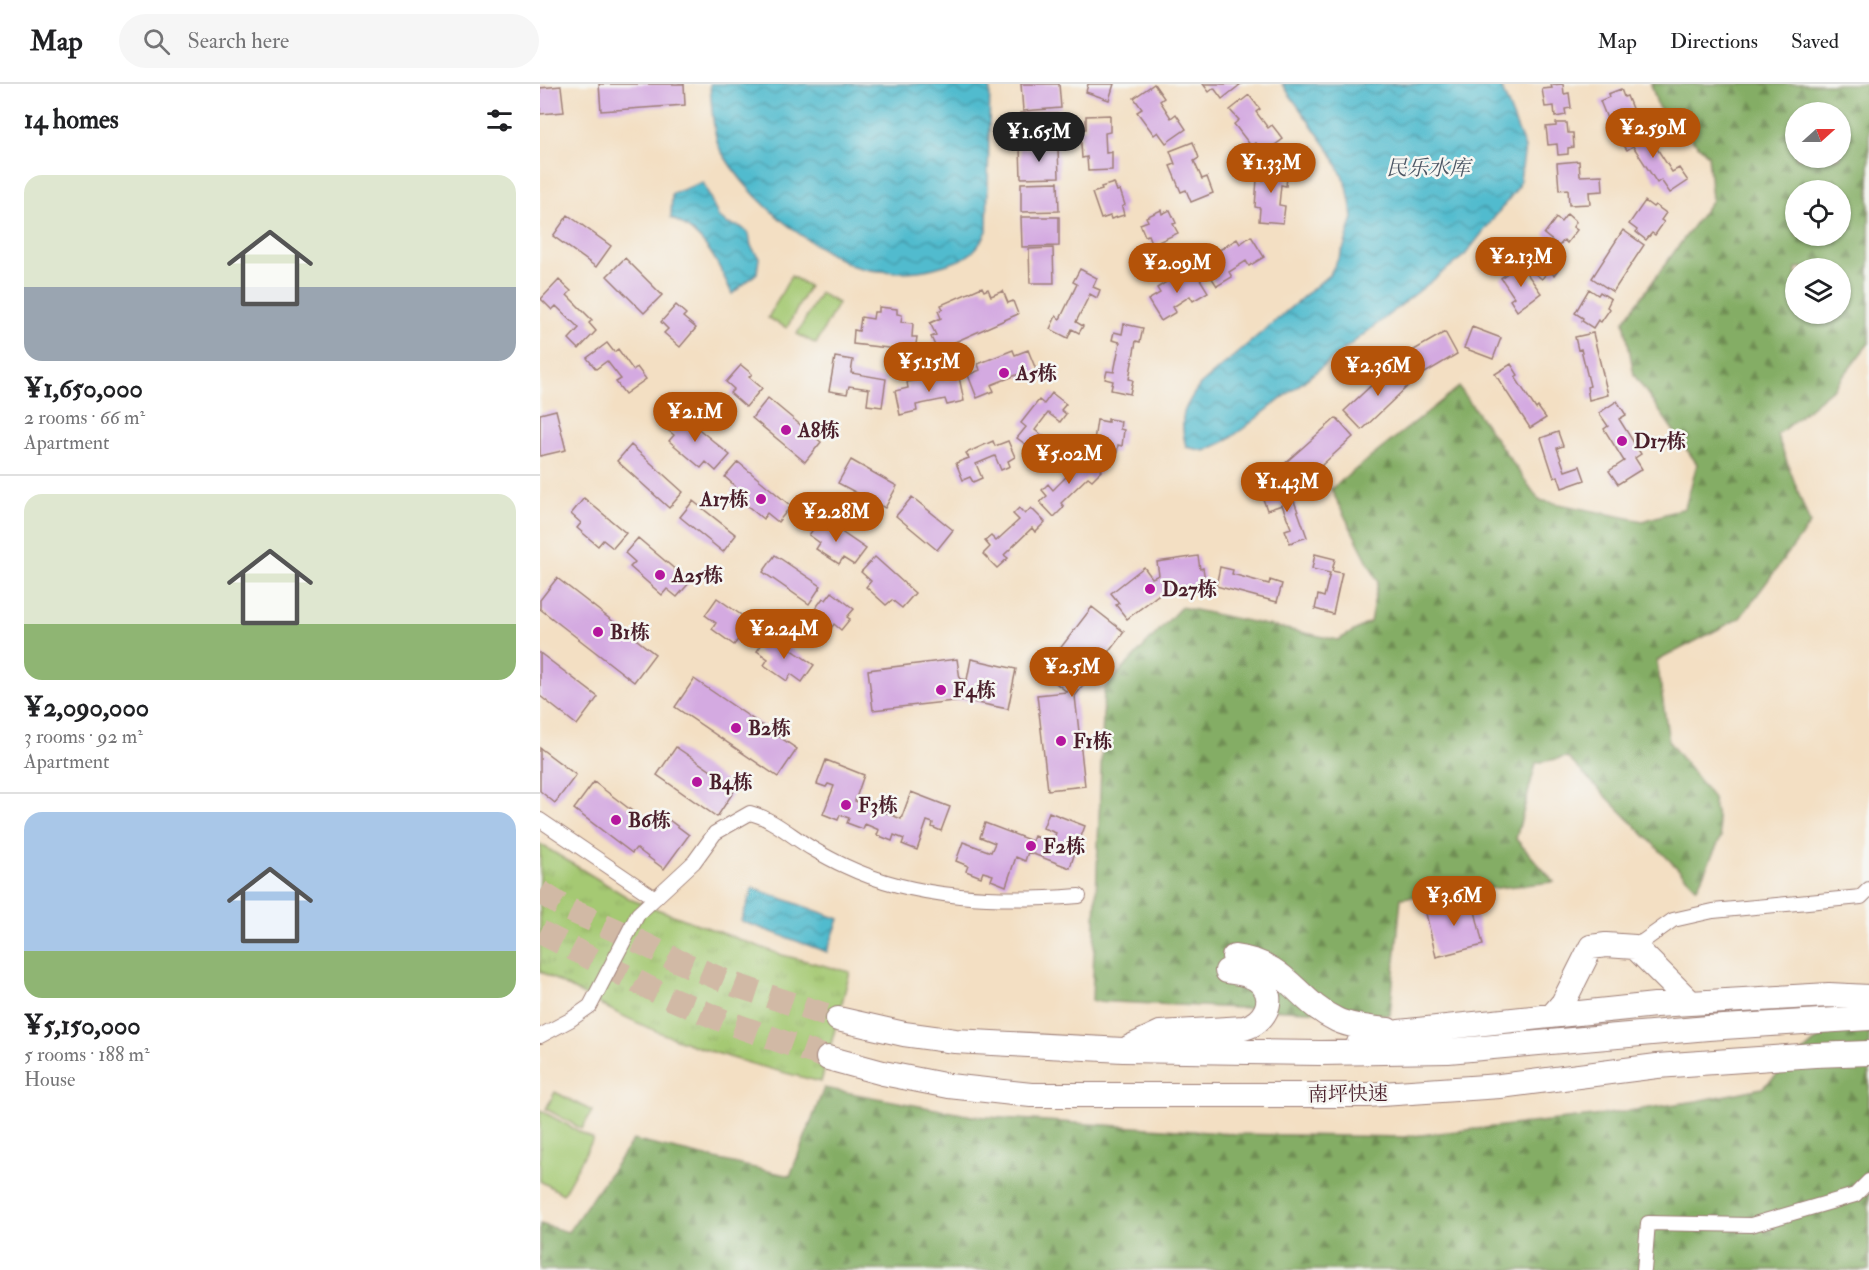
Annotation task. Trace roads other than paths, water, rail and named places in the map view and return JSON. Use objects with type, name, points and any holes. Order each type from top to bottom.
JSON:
[{"type":"highway","points":[[1552,1016],[1563,1003],[1591,947],[1606,945],[1635,947],[1690,1002]]},
{"type":"highway","points":[[1123,1050],[1160,1033],[1253,1026],[1262,1019],[1267,1007],[1268,997],[1264,985],[1228,964],[1253,960],[1277,971],[1302,994],[1337,1020],[1362,1027],[1399,1032]]},
{"type":"highway","points":[[1320,1053],[1399,1032],[1552,1016],[1690,1002],[1829,995],[1869,997]]},
{"type":"highway","points":[[838,1019],[904,1034],[955,1041],[1123,1050],[1320,1053],[1448,1051],[1708,1028],[1869,1018]]},
{"type":"highway","name":"南坪快速","points":[[828,1058],[883,1073],[949,1086],[1031,1095],[1367,1095],[1500,1086],[1657,1066],[1869,1053]]},
{"type":"street","points":[[540,1036],[590,1006],[638,914],[694,862],[715,833],[750,813],[764,816],[813,849],[839,863],[884,881],[921,890],[1000,899],[1079,896]]},
{"type":"street","points":[[540,820],[655,898]]},
{"type":"street","points":[[1635,947],[1673,920],[1713,911],[1861,897],[1869,889]]},
{"type":"street","points":[[1644,1270],[1648,1223],[1751,1225],[1855,1195],[1869,1181]]},
{"type":"water","points":[[710,84],[990,84],[987,231],[977,247],[966,257],[925,270],[882,271],[853,266],[844,262],[783,221],[755,195],[731,166],[716,138]]},
{"type":"water","name":"民乐水库","points":[[1282,84],[1500,84],[1525,148],[1519,186],[1465,255],[1224,442],[1205,451],[1186,447],[1183,428],[1184,414],[1189,401],[1200,385],[1330,274],[1344,247],[1353,218],[1347,186],[1332,154]]},
{"type":"water","points":[[703,182],[719,218],[728,224],[741,227],[749,234],[751,246],[759,258],[757,273],[732,294],[716,260],[702,241],[693,232],[671,218],[672,194]]},
{"type":"water","points":[[753,888],[839,919],[827,952],[741,921]]},
{"type":"tunnel","points":[[540,892],[567,909],[678,961],[735,985],[838,1019]]},
{"type":"tunnel","points":[[540,932],[661,994],[724,1021],[828,1058]]},
{"type":"place","name":"A5栋","points":[[1004,373]]},
{"type":"place","name":"A8栋","points":[[786,430]]},
{"type":"place","name":"D17栋","points":[[1622,441]]},
{"type":"place","name":"A17栋","points":[[761,499]]},
{"type":"place","name":"A25栋","points":[[660,575]]},
{"type":"place","name":"D27栋","points":[[1150,589]]},
{"type":"place","name":"B1栋","points":[[598,632]]},
{"type":"place","name":"F4栋","points":[[941,690]]},
{"type":"place","name":"B2栋","points":[[736,728]]},
{"type":"place","name":"F1栋","points":[[1061,741]]},
{"type":"place","name":"B4栋","points":[[697,782]]},
{"type":"place","name":"F3栋","points":[[846,805]]},
{"type":"place","name":"B6栋","points":[[616,820]]},
{"type":"place","name":"F2栋","points":[[1031,846]]}]
